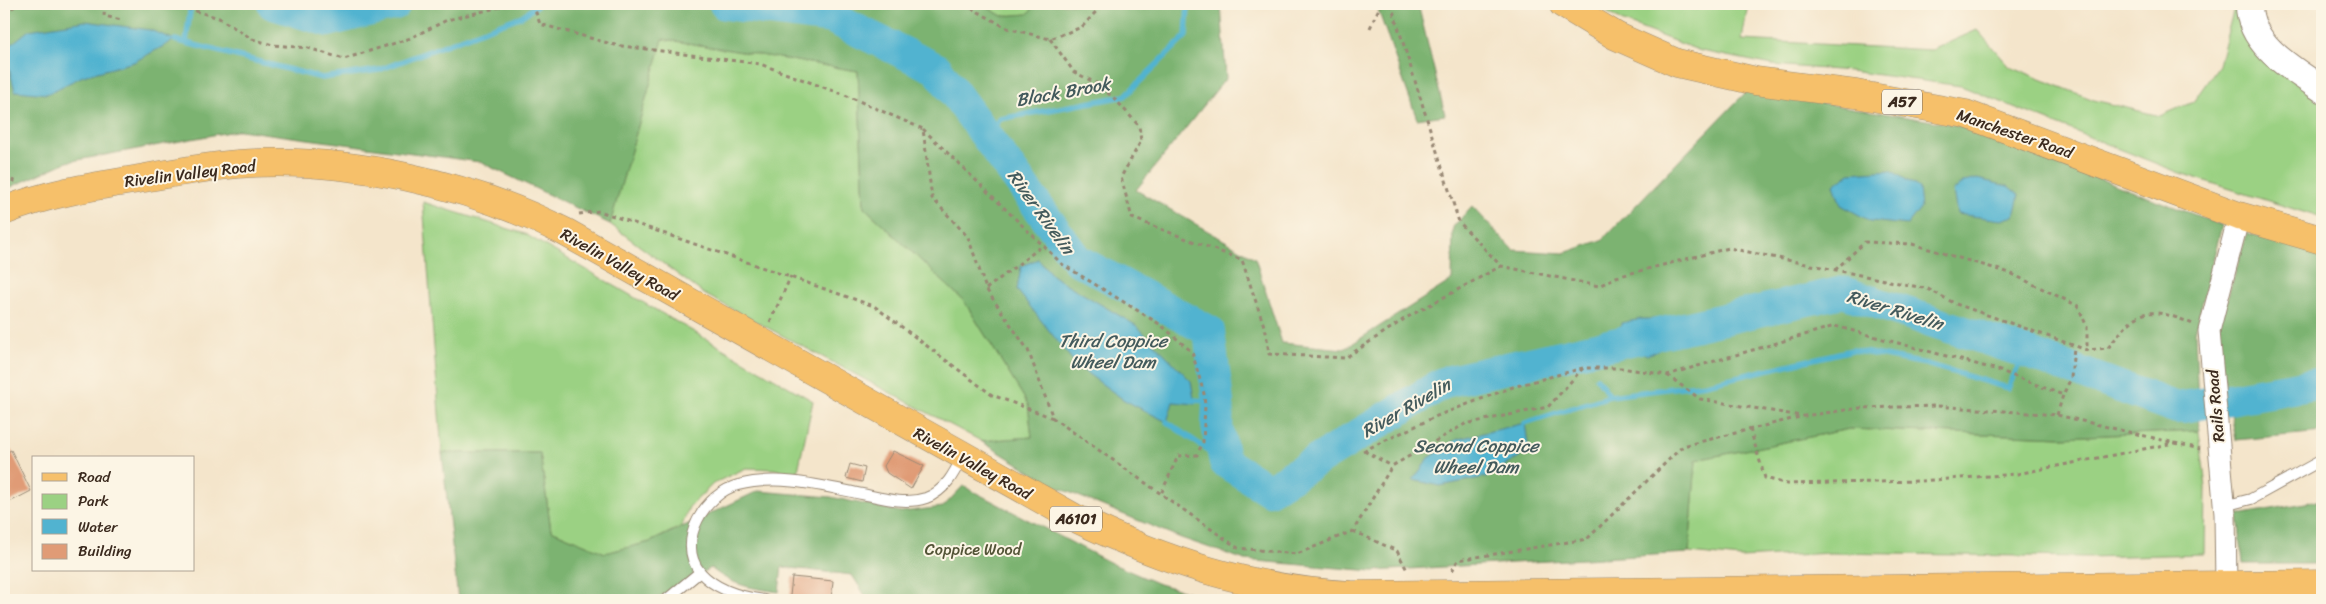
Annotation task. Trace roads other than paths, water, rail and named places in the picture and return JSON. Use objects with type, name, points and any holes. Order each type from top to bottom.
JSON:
[{"type":"main road","name":"Manchester Road","points":[[1563,4],[1616,36],[1677,63],[1756,81],[1856,94],[1966,114],[2239,216],[2322,240]]},
{"type":"main road","name":"Rivelin Valley Road","points":[[4,211],[41,197],[80,188],[194,169],[270,163],[342,168],[422,182],[488,199],[542,220],[963,456],[1073,517],[1119,540],[1188,565],[1245,581],[1292,590],[1352,595],[2228,593],[2322,584]]},
{"type":"street","points":[[2249,4],[2248,17],[2262,41],[2288,67],[2322,89]]},
{"type":"street","name":"Rails Road","points":[[2228,593],[2224,506],[2212,381],[2210,331],[2239,216]]},
{"type":"lane","points":[[764,600],[731,593],[717,586],[700,572],[695,564],[691,547],[693,534],[707,505],[716,495],[729,487],[775,480],[810,484],[898,501],[915,501],[927,498],[944,486],[952,477],[963,456]]},
{"type":"lane","points":[[2224,506],[2251,499],[2322,460]]},
{"type":"lane","points":[[666,600],[700,572]]},
{"type":"water","points":[[85,21],[150,30],[175,40],[134,62],[83,76],[47,94],[15,91],[4,50],[29,30]]},
{"type":"water","points":[[1891,170],[1919,188],[1921,207],[1907,225],[1870,221],[1841,205],[1834,185],[1850,173]]},
{"type":"water","points":[[1977,179],[2008,186],[2019,195],[2014,216],[2001,220],[1957,214],[1953,191],[1964,182]]},
{"type":"water","name":"Third Coppice Wheel Dam","points":[[1038,259],[1053,276],[1137,326],[1191,381],[1195,404],[1173,402],[1167,422],[1124,400],[1077,366],[1017,290],[1021,266]]},
{"type":"water","points":[[1642,319],[1662,319],[1671,344],[1647,355],[1620,342],[1621,323]]},
{"type":"water","name":"Second Coppice Wheel Dam","points":[[1525,423],[1529,451],[1486,477],[1440,486],[1413,480],[1429,458],[1458,439]]},
{"type":"waterway","points":[[186,42],[191,4]]},
{"type":"waterway","name":"River Rivelin","points":[[273,4],[328,21],[395,4]]},
{"type":"waterway","points":[[175,40],[322,78],[379,70],[522,16],[539,4]]},
{"type":"waterway","name":"River Rivelin","points":[[725,4],[832,18],[937,69],[1077,260],[1209,331],[1218,402],[1217,426],[1225,462],[1269,490],[1445,382],[1843,292],[2025,352],[2177,408],[2322,383]]},
{"type":"waterway","name":"Black Brook","points":[[987,136],[1000,119],[1125,96],[1186,36],[1188,4]]},
{"type":"waterway","points":[[1597,378],[1610,396],[1706,384],[1852,350],[1926,364],[2008,388],[2025,352]]},
{"type":"waterway","points":[[1525,423],[1610,396]]},
{"type":"waterway","points":[[1194,400],[1218,402]]},
{"type":"waterway","points":[[1167,422],[1225,462]]},
{"type":"park label","name":"Coppice Wood","points":[[973,549]]}]
